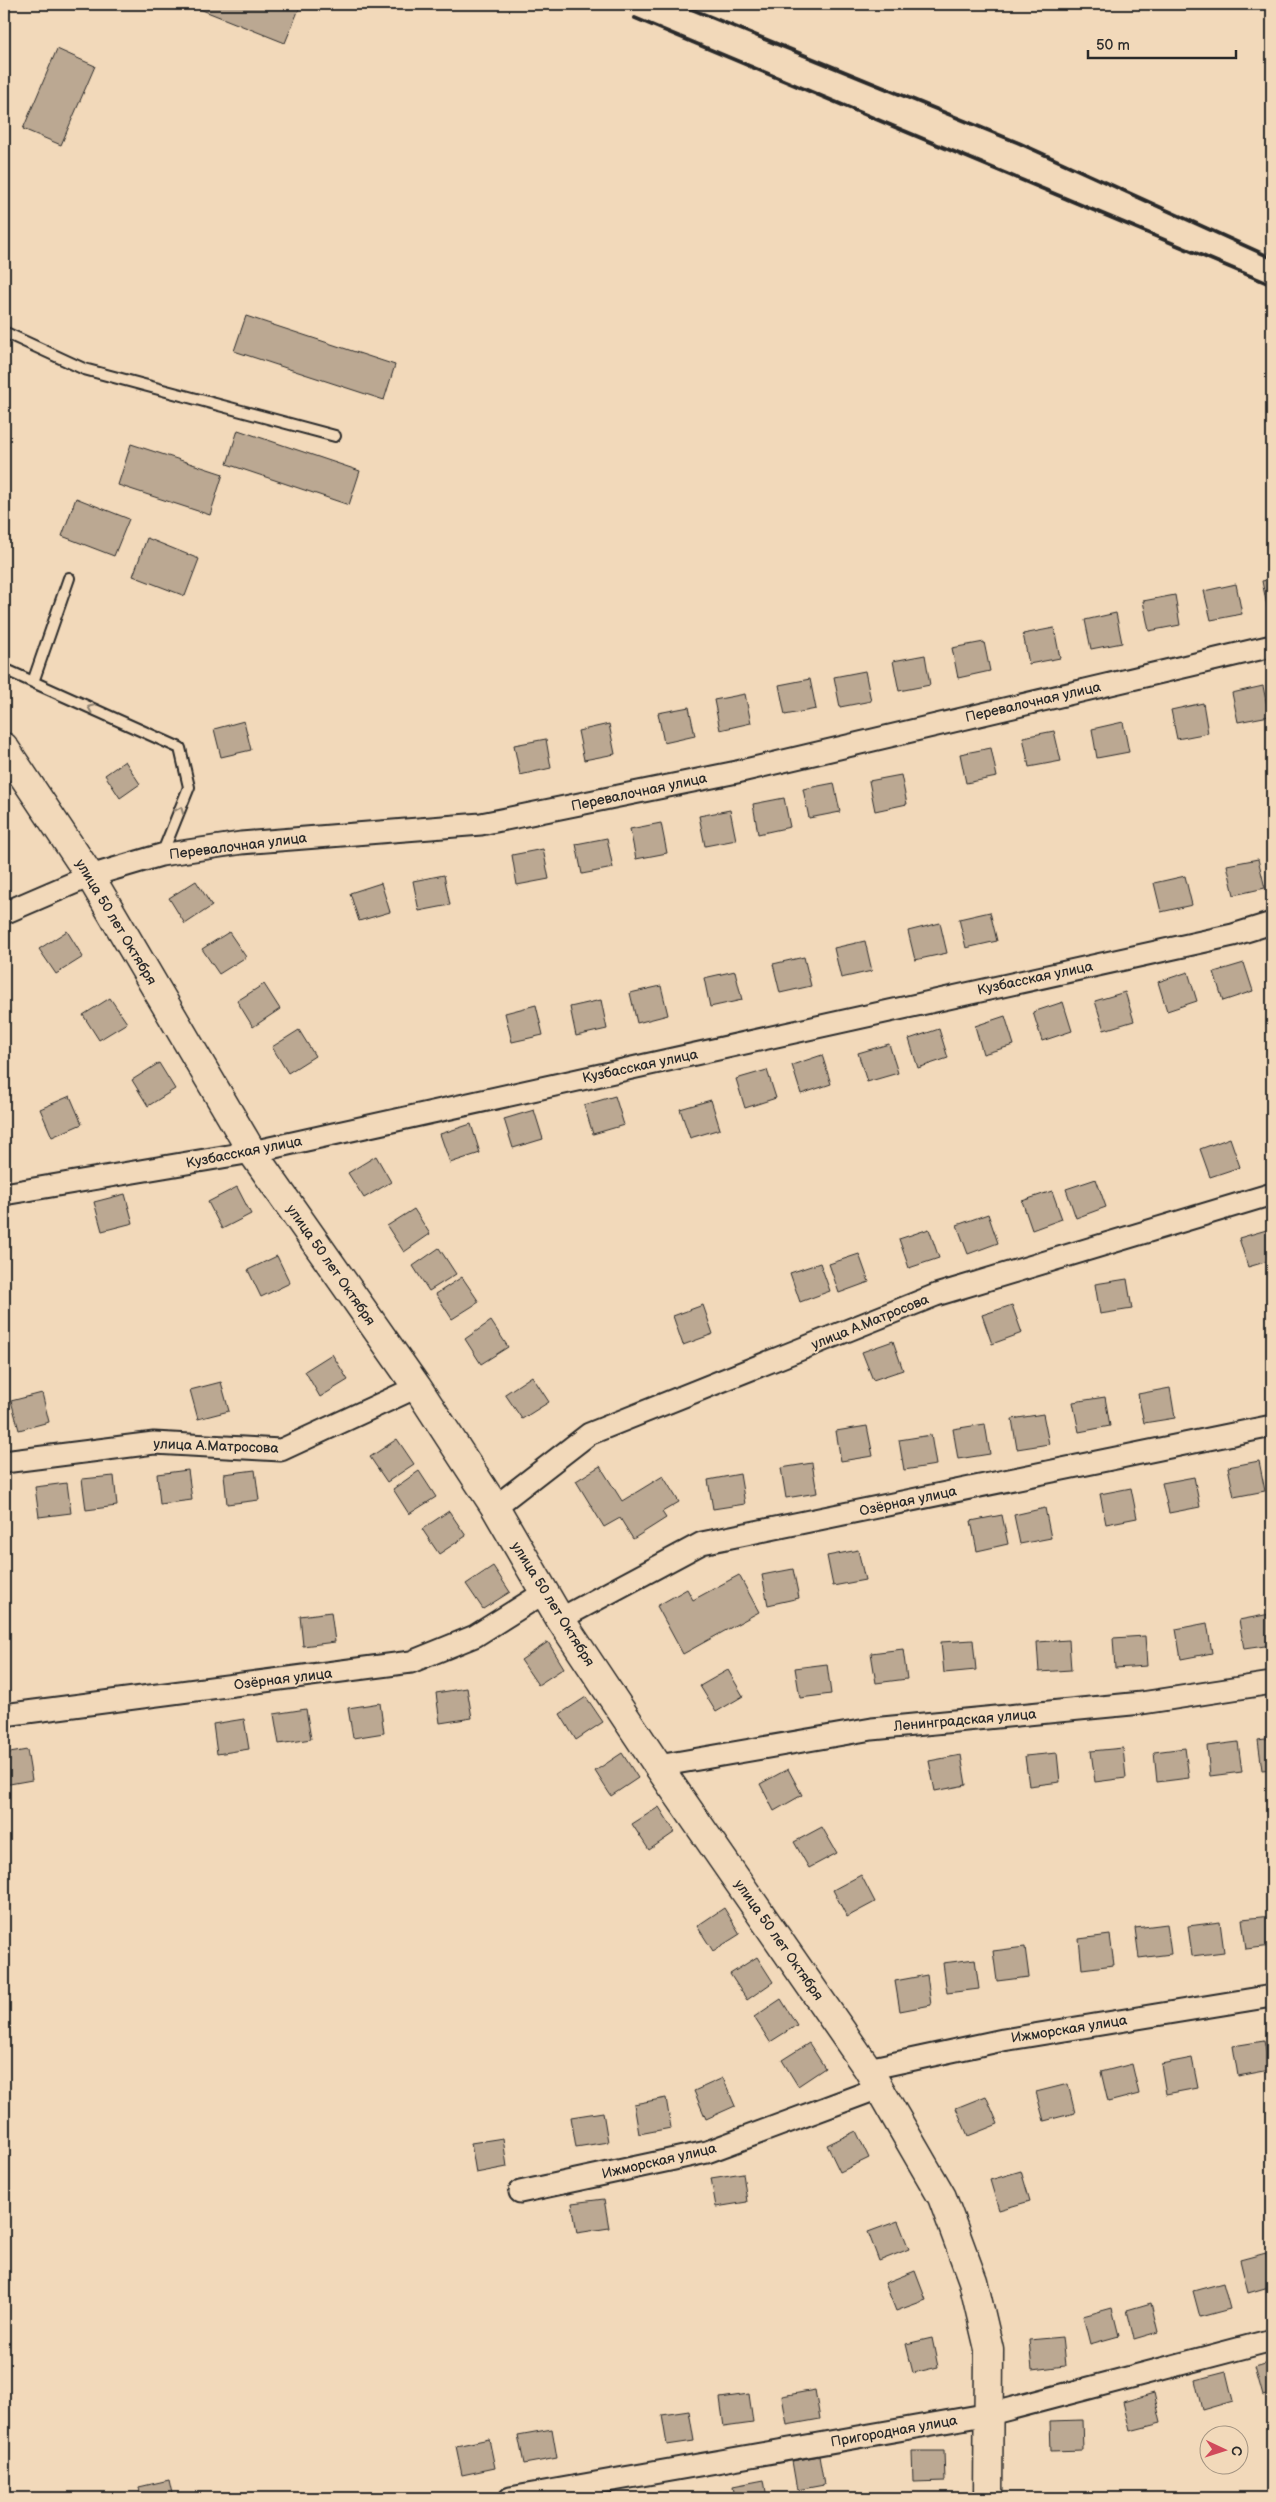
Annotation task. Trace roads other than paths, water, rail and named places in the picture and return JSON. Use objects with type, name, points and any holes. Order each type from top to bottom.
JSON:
[{"type":"main road","name":"улица 50 лет Октября","points":[[4,747],[90,876],[252,1152],[416,1387],[494,1507],[560,1619],[658,1766],[873,2078],[942,2197],[973,2281],[989,2349],[988,2498]]},
{"type":"street","name":"Перевалочная улица","points":[[4,913],[90,876],[161,855],[241,843],[481,824],[737,772],[1272,646]]},
{"type":"street","name":"Кузбасская улица","points":[[4,1194],[252,1152],[1223,937],[1272,923]]},
{"type":"street","name":"улица А.Матросова","points":[[494,1507],[589,1434],[598,1430],[936,1295],[1272,1194]]},
{"type":"street","name":"улица А.Матросова","points":[[4,1462],[154,1443],[281,1450],[416,1387]]},
{"type":"street","name":"Озёрная улица","points":[[560,1619],[702,1544],[1272,1426]]},
{"type":"street","name":"Озёрная улица","points":[[4,1715],[411,1662],[475,1636],[545,1592]]},
{"type":"street","name":"Ленинградская улица","points":[[658,1766],[872,1729],[1142,1703],[1272,1683]]},
{"type":"street","name":"Ижморская улица","points":[[520,2192],[707,2152],[873,2078],[1003,2040],[1272,1996]]},
{"type":"street","name":"Пригородная улица","points":[[510,2498],[990,2414],[1272,2340]]},
{"type":"lane","points":[[4,332],[84,370],[335,436]]},
{"type":"lane","points":[[32,682],[69,578]]},
{"type":"lane","points":[[4,669],[180,748],[189,787],[161,855]]},
{"type":"railway","points":[[679,4],[1019,143],[1272,258]]},
{"type":"railway","points":[[635,18],[1272,285]]}]
